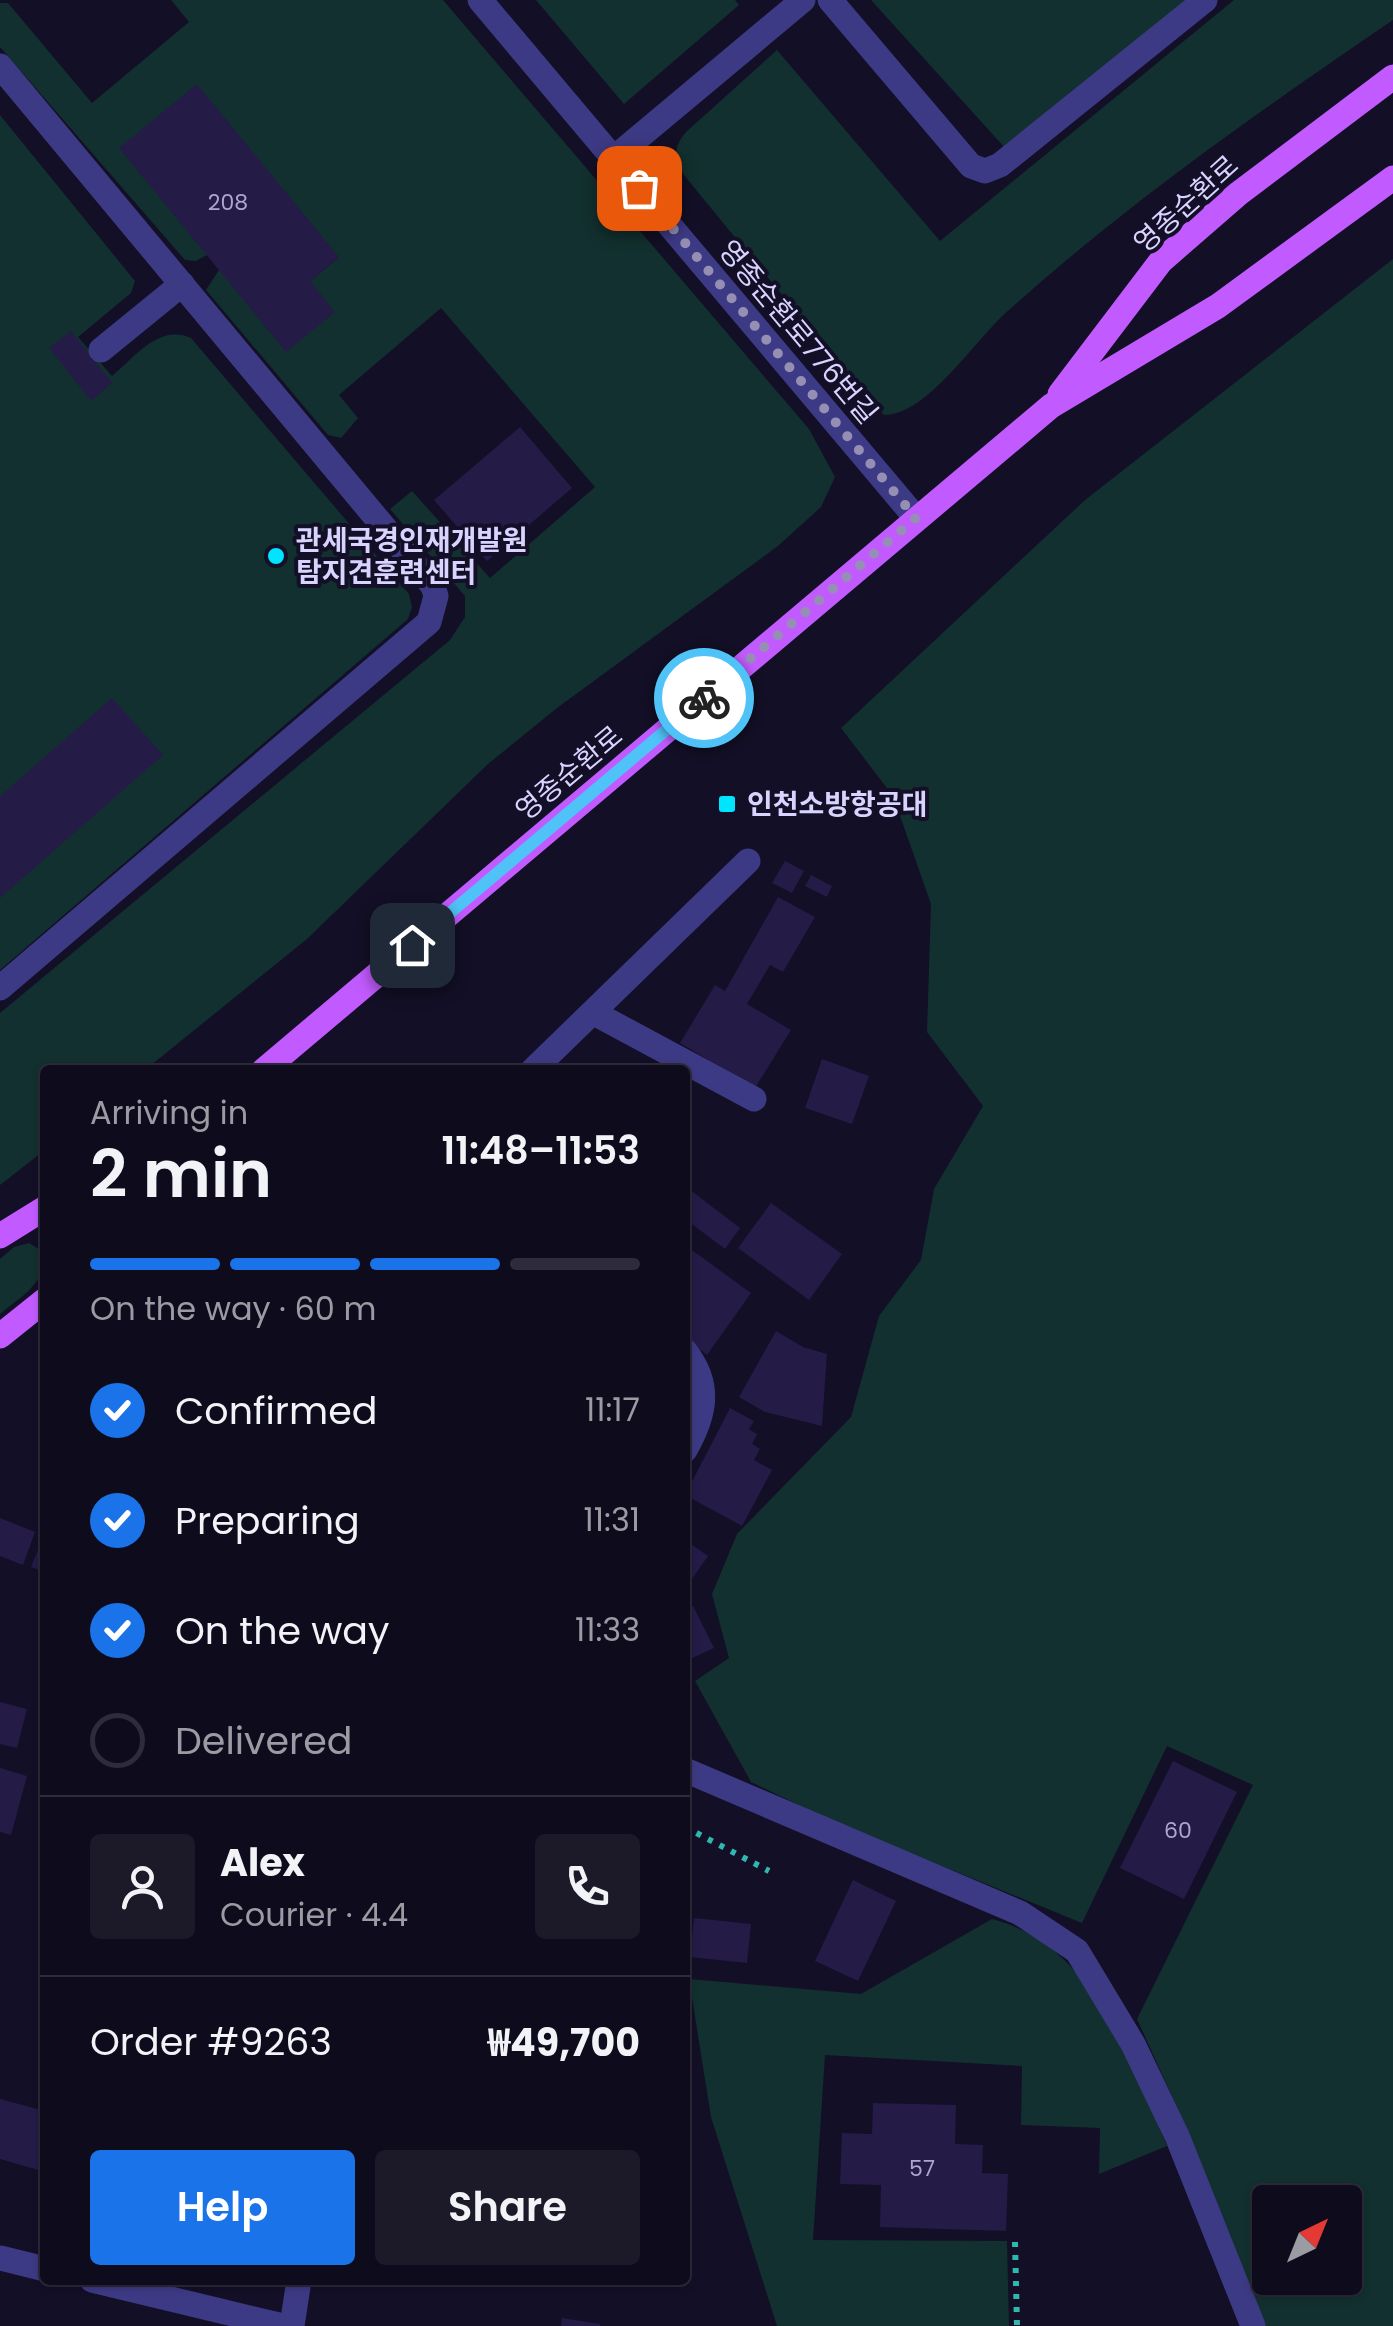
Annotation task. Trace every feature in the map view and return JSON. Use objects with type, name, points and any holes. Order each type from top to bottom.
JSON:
[{"type":"main road","name":"영종순환로","points":[[1050,406],[1161,261],[1238,194],[1393,76]]},
{"type":"main road","name":"영종순환로","points":[[270,1065],[1050,406],[1218,306],[1393,178]]},
{"type":"main road","points":[[0,1236],[40,1211]]},
{"type":"main road","points":[[0,1336],[40,1304]]},
{"type":"street","name":"영종순환로776번길","points":[[480,0],[916,518]]},
{"type":"street","points":[[614,158],[803,0]]},
{"type":"street","points":[[830,0],[971,166],[986,172],[1000,165],[1205,0]]},
{"type":"street","points":[[0,66],[433,586],[435,608],[428,622],[0,988]]},
{"type":"street","points":[[101,350],[182,284]]},
{"type":"street","points":[[538,1065],[748,861]]},
{"type":"street","points":[[594,1013],[754,1099]]},
{"type":"street","points":[[690,1359],[702,1376],[705,1400],[690,1441]]},
{"type":"street","points":[[690,1772],[1020,1913],[1078,1952],[1134,2044],[1177,2136],[1253,2326]]},
{"type":"street","points":[[0,2258],[40,2268]]},
{"type":"street","points":[[113,2285],[283,2326]]},
{"type":"street","points":[[292,2326],[298,2285]]},
{"type":"path","points":[[690,1831],[770,1872]]},
{"type":"path","points":[[1015,2242],[1017,2326]]},
{"type":"green space","points":[[171,0],[443,0],[809,429],[835,477],[821,507],[778,546],[557,708],[488,764],[307,939],[151,1065],[40,1065],[40,1154],[0,1185],[0,1013],[450,640],[465,617],[465,596],[390,509],[412,491],[490,578],[595,487],[441,308],[339,395],[358,418],[341,438],[328,435],[206,290],[219,270],[310,281],[338,258],[207,255],[196,261],[185,260],[0,47],[0,3],[8,3],[92,103],[189,22]]},
{"type":"green space","points":[[536,0],[735,0],[739,5],[624,104]]},
{"type":"green space","points":[[871,0],[1186,0],[1005,148]]},
{"type":"green space","points":[[1234,0],[1393,0],[1393,20],[1245,123],[1101,232],[1009,310],[934,389],[901,412],[884,415],[871,403],[683,174],[678,162],[677,148],[686,132],[777,50],[940,241]]},
{"type":"green space","points":[[0,115],[135,281],[131,293],[78,337],[112,376],[158,339],[169,335],[191,338],[409,594],[412,607],[408,619],[0,970]]},
{"type":"green space","points":[[1393,259],[1393,2326],[1264,2326],[1186,2127],[1137,2019],[1253,1785],[1167,1746],[1082,1923],[832,1821],[751,1782],[695,1681],[729,1658],[712,1594],[737,1534],[851,1417],[879,1316],[921,1260],[934,1189],[983,1106],[927,1032],[931,904],[893,796],[841,728],[1085,500]]},
{"type":"green space","points":[[29,1243],[40,1250],[40,1275],[31,1288],[0,1314],[0,1259],[14,1247]]},
{"type":"green space","points":[[992,1919],[1027,1933],[1057,1953],[1082,1979],[1104,2010],[1138,2077],[1167,2146],[1099,2174],[1100,2128],[1021,2125],[1022,2066],[825,2055],[813,2240],[1007,2241],[1009,2326],[777,2326],[711,2117],[690,1979],[861,1994]]},
{"type":"building","points":[[197,84],[339,257],[310,281],[335,312],[286,352],[119,148]]},
{"type":"building","points":[[71,331],[112,383],[91,401],[49,348]]},
{"type":"building","points":[[520,427],[572,488],[487,561],[434,500]]},
{"type":"building","points":[[112,698],[163,755],[0,898],[0,796]]},
{"type":"building","points":[[785,861],[804,871],[792,893],[772,883]]},
{"type":"building","points":[[811,875],[832,886],[827,897],[805,886]]},
{"type":"building","points":[[778,897],[815,917],[783,972],[770,965],[747,1004],[791,1030],[755,1088],[680,1043],[715,985],[725,991]]},
{"type":"building","points":[[822,1059],[869,1076],[852,1124],[805,1108]]},
{"type":"building","points":[[690,1190],[740,1228],[725,1249],[690,1223]]},
{"type":"building","points":[[771,1203],[842,1254],[809,1300],[738,1248]]},
{"type":"building","points":[[690,1249],[751,1293],[707,1355],[690,1342]]},
{"type":"building","points":[[776,1331],[803,1347],[827,1354],[822,1426],[765,1412],[739,1397]]},
{"type":"building","points":[[730,1408],[754,1421],[749,1429],[757,1434],[752,1444],[760,1449],[754,1460],[772,1470],[742,1526],[690,1498],[690,1485]]},
{"type":"building","points":[[0,1518],[35,1532],[23,1565],[0,1556]]},
{"type":"building","points":[[690,1543],[708,1556],[690,1582]]},
{"type":"building","points":[[40,1544],[40,1570],[31,1567]]},
{"type":"building","points":[[693,1606],[714,1648],[690,1659]]},
{"type":"building","points":[[0,1702],[27,1709],[17,1748],[0,1744]]},
{"type":"building","points":[[1173,1761],[1237,1792],[1184,1899],[1120,1868]]},
{"type":"building","points":[[0,1768],[27,1776],[11,1835],[0,1832]]},
{"type":"building","points":[[853,1880],[896,1901],[858,1981],[815,1961]]},
{"type":"building","points":[[694,1918],[751,1924],[747,1963],[690,1957]]},
{"type":"building","points":[[0,2099],[40,2110],[40,2171],[0,2159]]},
{"type":"building","points":[[873,2103],[956,2105],[955,2144],[983,2145],[982,2173],[1008,2174],[1006,2231],[880,2227],[881,2185],[840,2184],[842,2133],[872,2134]]},
{"type":"building","points":[[562,2318],[600,2324],[600,2326],[561,2326]]},
{"type":"way so far","points":[[639,188],[916,518],[704,698]]},
{"type":"place","name":"관세국경인재개발원 탐지견훈련센터","points":[[276,556]]},
{"type":"place","name":"인천소방항공대","points":[[727,804]]},
{"type":"route","points":[[412,945],[704,698]]}]
